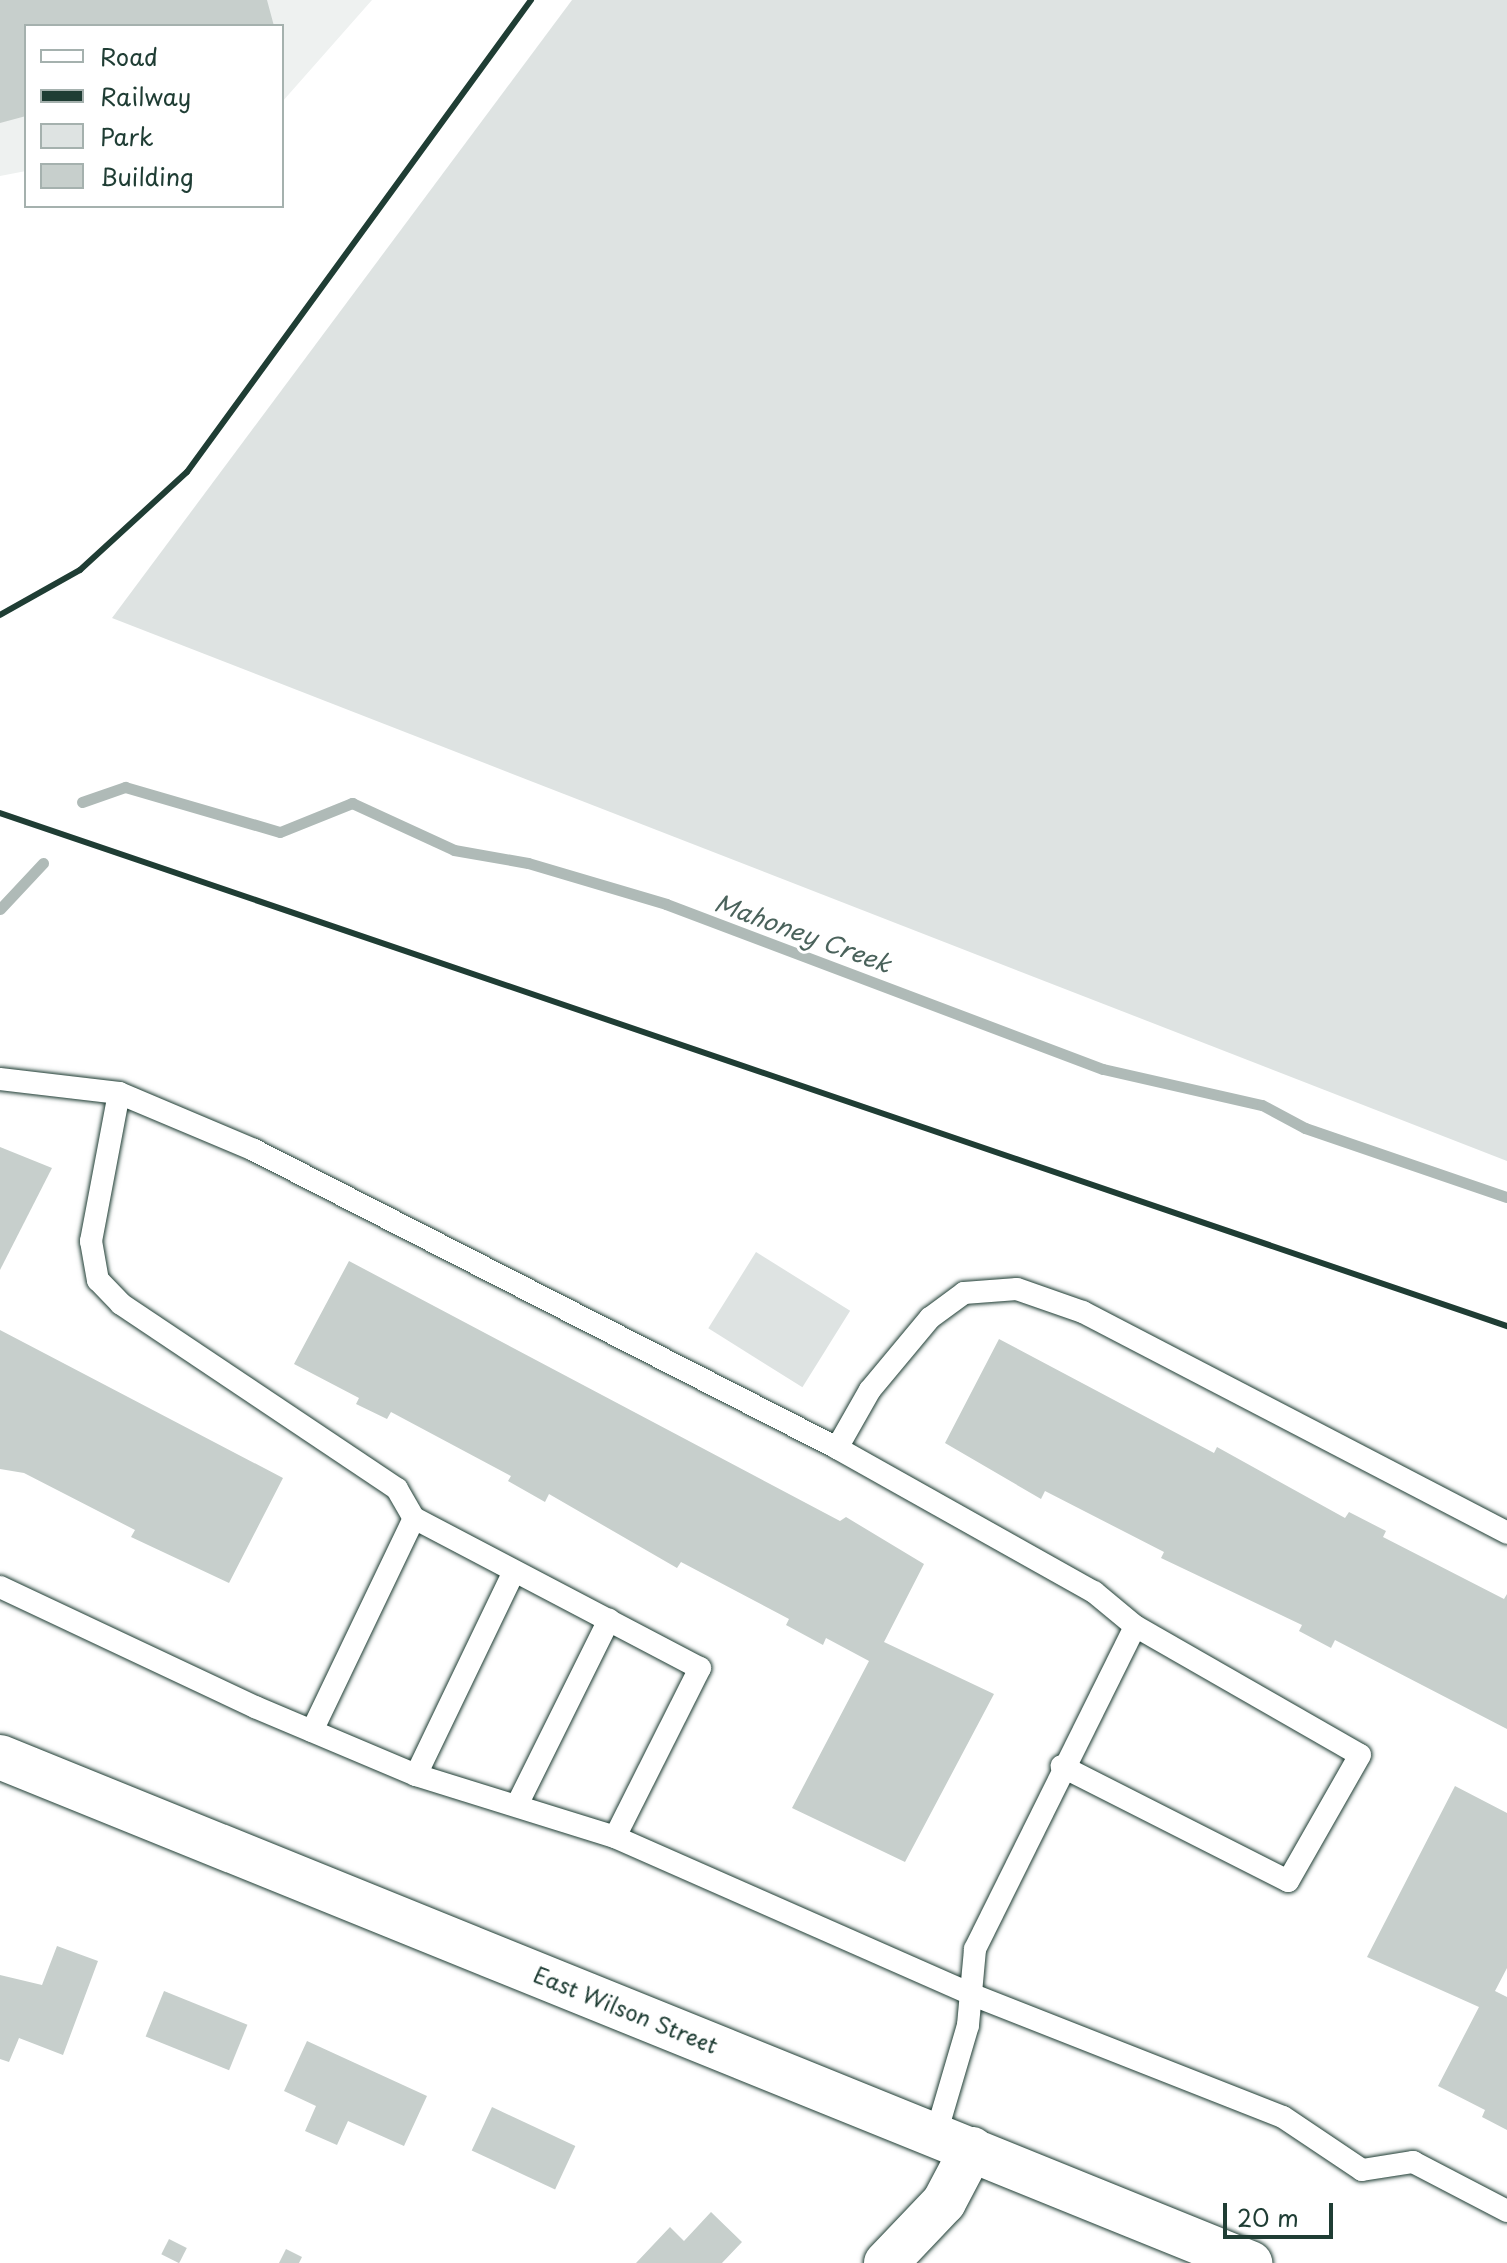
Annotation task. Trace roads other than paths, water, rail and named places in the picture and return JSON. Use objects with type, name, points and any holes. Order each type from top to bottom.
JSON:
[{"type":"street","name":"East Wilson Street","points":[[0,1757],[1250,2263]]},
{"type":"street","points":[[886,2263],[944,2202],[954,2141]]},
{"type":"lane","points":[[0,1079],[119,1093],[254,1150],[837,1448],[1094,1592],[1135,1626],[1360,1755],[1288,1881],[1061,1766]]},
{"type":"lane","points":[[119,1093],[91,1241],[98,1280],[121,1304],[397,1489],[414,1518],[700,1668],[615,1837]]},
{"type":"lane","points":[[837,1448],[870,1390],[930,1318],[964,1293],[1017,1289],[1083,1312],[1507,1533]]},
{"type":"lane","points":[[312,1731],[414,1518]]},
{"type":"lane","points":[[416,1775],[514,1571]]},
{"type":"lane","points":[[0,1587],[312,1731],[416,1775],[615,1837],[973,1995],[1283,2117],[1362,2170],[1413,2162],[1507,2211]]},
{"type":"lane","points":[[517,1805],[609,1620]]},
{"type":"lane","points":[[954,2141],[973,1995],[975,1949],[1061,1766],[1135,1626]]},
{"type":"waterway","name":"Mahoney Creek","points":[[82,802],[125,787],[280,832],[352,803],[454,850],[528,863],[666,904],[1103,1069],[1262,1105],[1305,1128],[1507,1197]]},
{"type":"waterway","name":"Mahoney Creek","points":[[0,909],[43,863]]},
{"type":"railway","points":[[0,615],[80,570],[187,472],[531,0]]},
{"type":"railway","points":[[0,813],[1507,1326]]}]
